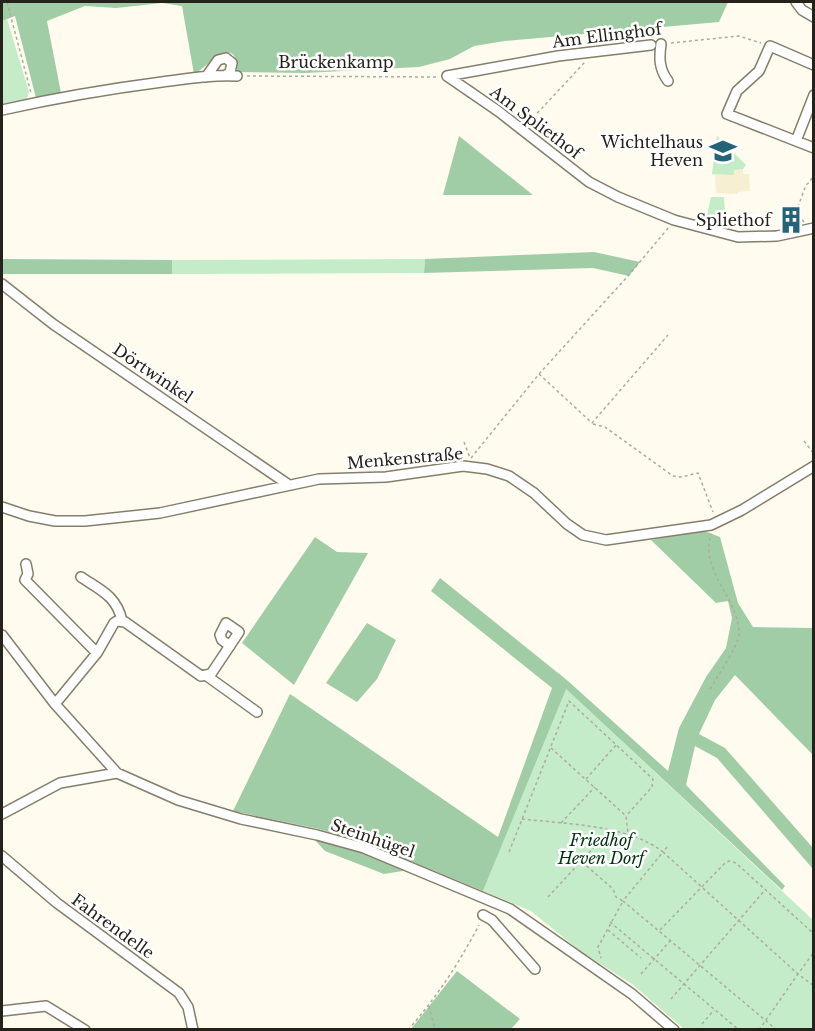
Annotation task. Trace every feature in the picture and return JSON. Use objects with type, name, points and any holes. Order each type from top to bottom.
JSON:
[{"type":"street","points":[[796,2],[802,10],[813,17]]},
{"type":"street","points":[[661,44],[659,58],[662,73],[668,81]]},
{"type":"street","name":"Am Ellinghof","points":[[447,76],[512,63],[651,45]]},
{"type":"street","points":[[813,65],[770,46],[759,71],[737,90],[727,114],[813,148]]},
{"type":"street","points":[[206,76],[218,60],[226,58],[232,63],[230,72],[226,75]]},
{"type":"street","points":[[2,110],[93,92],[206,76],[237,76]]},
{"type":"street","name":"Am Spliethof","points":[[447,76],[498,111],[589,182],[618,197],[674,220],[738,237],[777,236],[811,228]]},
{"type":"street","points":[[796,141],[813,95]]},
{"type":"street","name":"Dörtwinkel","points":[[2,284],[53,324],[289,485]]},
{"type":"street","name":"Menkenstraße","points":[[2,507],[29,516],[55,521],[85,521],[160,513],[324,479],[386,477],[465,466],[487,469],[509,476],[534,492],[567,524],[592,538],[606,540],[716,523],[742,510],[813,466]]},
{"type":"street","points":[[26,564],[28,574],[25,580],[97,653]]},
{"type":"street","points":[[81,577],[114,601],[120,609],[122,621],[201,676],[212,674],[230,646]]},
{"type":"street","points":[[55,704],[97,653],[114,623],[122,621]]},
{"type":"street","name":"Steinhügel","points":[[2,635],[55,704],[117,773],[178,800],[241,819],[317,835],[364,848],[510,909],[632,994],[674,1029]]},
{"type":"street","points":[[207,676],[257,712]]},
{"type":"street","points":[[2,814],[60,783],[117,773]]},
{"type":"street","name":"Fahrendelle","points":[[2,856],[57,903],[179,993],[188,1007],[193,1029]]},
{"type":"street","points":[[489,900],[482,918],[492,920],[535,969]]},
{"type":"street","points":[[2,1011],[46,1006],[85,1029]]},
{"type":"path","points":[[7,2],[34,103]]},
{"type":"path","name":"Am Ellinghof","points":[[661,44],[739,36],[770,46]]},
{"type":"path","points":[[522,129],[594,52]]},
{"type":"path","name":"Brückenkamp","points":[[237,76],[424,78],[447,76]]},
{"type":"path","points":[[811,228],[796,212],[813,172]]},
{"type":"path","points":[[464,442],[470,459],[539,374],[628,276],[674,220]]},
{"type":"path","points":[[592,423],[668,335]]},
{"type":"path","points":[[539,374],[592,423],[604,427],[673,476],[681,477],[698,473],[716,523],[708,545],[711,568],[735,612],[739,638],[710,689]]},
{"type":"path","points":[[804,441],[813,454]]},
{"type":"path","points":[[509,852],[569,700],[651,776],[654,782],[626,816]]},
{"type":"path","points":[[586,779],[617,745]]},
{"type":"path","points":[[550,747],[626,816],[628,834]]},
{"type":"path","points":[[560,824],[595,787]]},
{"type":"path","points":[[521,819],[610,830],[646,840],[663,852],[813,986]]},
{"type":"path","points":[[548,897],[610,830]]},
{"type":"path","points":[[601,958],[598,947],[610,922],[623,901],[668,846]]},
{"type":"path","points":[[659,930],[729,861],[736,863],[813,934]]},
{"type":"path","points":[[582,862],[613,890],[616,897],[777,1029]]},
{"type":"path","points":[[671,999],[765,890]]},
{"type":"path","points":[[408,1029],[429,1005],[461,960],[482,918]]},
{"type":"path","points":[[610,922],[739,1029]]},
{"type":"path","points":[[607,929],[641,958]]},
{"type":"path","points":[[640,974],[670,940]]},
{"type":"path","points":[[759,1029],[813,952]]},
{"type":"path","points":[[429,1005],[435,1029]]},
{"type":"path","points":[[702,1024],[714,1009]]},
{"type":"shaded area","name":"Wichtelhaus Heven","points":[[717,136],[746,165],[743,174],[749,174],[750,191],[737,194],[716,193],[715,176],[712,174]]},
{"type":"green space","points":[[2,2],[728,2],[719,22],[505,41],[474,46],[450,59],[419,67],[305,73],[237,72],[236,60],[232,54],[227,53],[214,59],[194,74],[182,6],[162,3],[116,8],[85,6],[47,21],[61,93],[36,98],[15,16],[2,21]]},
{"type":"green space","points":[[7,19],[29,92],[26,101],[2,106],[2,21]]},
{"type":"green space","points":[[459,136],[533,195],[443,195]]},
{"type":"green space","points":[[717,136],[746,165],[743,169],[734,170],[734,175],[712,174]]},
{"type":"green space","points":[[711,197],[724,197],[726,228],[705,224]]},
{"type":"green space","points":[[594,252],[640,262],[629,276],[593,268],[424,273],[425,259]]},
{"type":"green space","points":[[2,259],[172,260],[172,274],[2,274]]},
{"type":"green space","points":[[425,259],[424,273],[172,274],[172,260]]},
{"type":"green space","points":[[702,530],[720,537],[738,603],[753,627],[813,628],[813,755],[735,675],[715,700],[699,734],[725,748],[813,848],[813,869],[717,758],[695,746],[686,785],[785,886],[782,890],[566,689],[483,891],[366,843],[319,829],[233,811],[290,694],[498,837],[552,688],[431,591],[440,578],[568,681],[668,771],[679,728],[706,677],[726,648],[732,618],[728,601],[716,603],[651,540]]},
{"type":"green space","points":[[315,537],[337,552],[368,553],[294,685],[242,643]]},
{"type":"green space","points":[[367,623],[396,640],[377,679],[357,702],[326,683]]},
{"type":"green space","name":"Friedhof Heven Dorf","points":[[565,688],[813,920],[813,1029],[684,1029],[632,984],[580,951],[531,911],[483,891]]},
{"type":"green space","points":[[313,838],[409,870],[384,874],[325,851]]},
{"type":"green space","points":[[457,971],[520,1019],[511,1029],[411,1029]]},
{"type":"place","name":"Wichtelhaus Heven","points":[[723,151]]},
{"type":"place","name":"Spliethof","points":[[791,220]]}]
